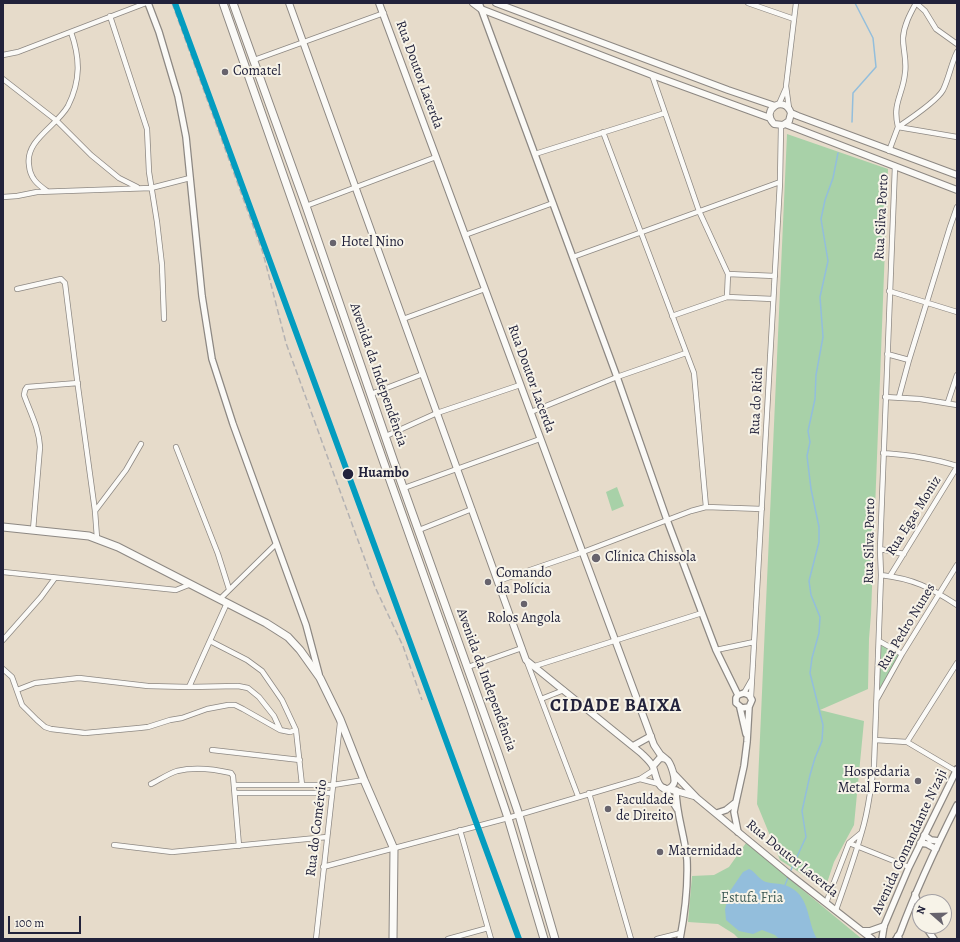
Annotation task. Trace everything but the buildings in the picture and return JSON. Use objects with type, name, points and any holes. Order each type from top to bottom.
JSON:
[{"type":"main road","points":[[224,4],[233,3]]},
{"type":"main road","name":"Avenida da Independência","points":[[233,3],[306,206],[394,462],[495,744],[519,815],[555,939]]},
{"type":"main road","points":[[289,3],[526,660],[633,746],[653,768],[659,784],[667,788],[674,785],[675,782]]},
{"type":"main road","name":"Rua Doutor Lacerda","points":[[379,3],[384,13],[436,158],[650,736],[660,754],[669,762],[674,774],[676,790]]},
{"type":"main road","points":[[473,3],[652,75],[770,118]]},
{"type":"main road","points":[[496,3],[728,90],[777,105],[783,104],[790,110],[889,151],[957,175]]},
{"type":"main road","name":"Avenida da Independência","points":[[224,4],[344,351],[484,747],[508,818],[544,939]]},
{"type":"main road","points":[[777,105],[770,111],[770,118],[774,124],[783,125],[957,190]]},
{"type":"main road","points":[[262,113],[271,109]]},
{"type":"main road","points":[[783,125],[789,122],[790,110]]},
{"type":"main road","points":[[280,164],[289,160]]},
{"type":"main road","points":[[312,256],[321,252]]},
{"type":"main road","points":[[344,351],[355,347]]},
{"type":"main road","points":[[385,466],[394,462]]},
{"type":"main road","points":[[3,527],[80,534],[97,538],[118,547],[220,599],[266,623],[288,637],[300,650],[320,678],[340,719],[364,780],[394,849],[394,939]]},
{"type":"main road","points":[[435,606],[444,602]]},
{"type":"main road","points":[[633,746],[650,736]]},
{"type":"main road","points":[[484,747],[495,744]]},
{"type":"main road","points":[[487,756],[498,753]]},
{"type":"main road","points":[[653,768],[660,758],[666,759]]},
{"type":"main road","name":"Rua Doutor Lacerda","points":[[674,774],[697,798],[872,939]]},
{"type":"main road","name":"Rua Doutor Lacerda","points":[[667,788],[697,798]]},
{"type":"main road","points":[[530,891],[539,887]]},
{"type":"main road","points":[[862,931],[870,931],[884,926]]},
{"type":"street","points":[[3,55],[18,52],[147,3],[159,32],[178,96],[186,137],[202,296],[212,359],[233,424],[306,625],[320,678]]},
{"type":"street","points":[[748,3],[794,19]]},
{"type":"street","points":[[790,110],[786,86],[796,3]]},
{"type":"street","points":[[898,127],[896,120],[896,106],[906,71],[903,38],[908,19],[916,3],[925,11],[936,29],[957,44]]},
{"type":"street","points":[[480,6],[573,256],[716,650],[741,694]]},
{"type":"street","points":[[254,60],[384,13]]},
{"type":"street","points":[[110,16],[145,121],[151,188],[158,222],[162,265],[164,319]]},
{"type":"street","points":[[47,191],[36,183],[30,173],[28,159],[32,147],[57,121],[70,102],[78,72],[78,58],[71,32]]},
{"type":"street","points":[[889,151],[898,127],[925,108],[941,93],[949,76],[957,52]]},
{"type":"street","points":[[652,75],[699,211],[728,274],[727,297]]},
{"type":"street","points":[[3,80],[57,121],[91,155],[119,178],[138,188]]},
{"type":"street","points":[[777,105],[786,86]]},
{"type":"street","points":[[534,154],[665,113]]},
{"type":"street","name":"Rua do Rich","points":[[751,697],[783,125]]},
{"type":"street","points":[[898,127],[957,137]]},
{"type":"street","points":[[603,132],[694,373],[706,507]]},
{"type":"street","points":[[306,206],[436,158]]},
{"type":"street","name":"Rua Silva Porto","points":[[836,910],[861,833],[870,795],[874,766],[881,575],[880,549],[883,453],[895,166]]},
{"type":"street","points":[[3,197],[47,191],[151,188],[190,178]]},
{"type":"street","points":[[573,256],[780,182]]},
{"type":"street","points":[[465,235],[553,203]]},
{"type":"street","points":[[899,397],[909,360],[957,207]]},
{"type":"street","points":[[728,274],[775,276]]},
{"type":"street","points":[[17,289],[61,279],[65,283],[96,512],[97,538]]},
{"type":"street","points":[[403,319],[485,289]]},
{"type":"street","points":[[889,291],[957,312]]},
{"type":"street","points":[[672,316],[727,297],[773,300]]},
{"type":"street","points":[[531,412],[617,377],[686,354]]},
{"type":"street","points":[[887,354],[909,360]]},
{"type":"street","points":[[371,394],[388,386],[423,374]]},
{"type":"street","points":[[948,402],[957,375]]},
{"type":"street","points":[[33,530],[40,447],[36,425],[24,395],[25,390],[27,387],[78,383]]},
{"type":"street","points":[[386,436],[437,413],[520,384]]},
{"type":"street","points":[[885,397],[948,402],[957,405]]},
{"type":"street","points":[[404,488],[540,439]]},
{"type":"street","points":[[96,512],[126,470],[141,444]]},
{"type":"street","points":[[176,447],[218,554],[229,589]]},
{"type":"street","points":[[883,453],[932,458],[957,466]]},
{"type":"street","name":"Rua Egas Moniz","points":[[890,576],[957,466]]},
{"type":"street","points":[[498,581],[706,507],[762,508]]},
{"type":"street","points":[[419,530],[472,510]]},
{"type":"street","points":[[220,599],[276,544]]},
{"type":"street","points":[[880,549],[904,554]]},
{"type":"street","name":"Rua Pedro Nunes","points":[[876,700],[902,654],[957,565]]},
{"type":"street","points":[[3,572],[176,590],[191,584]]},
{"type":"street","points":[[881,575],[910,580],[925,586],[957,605]]},
{"type":"street","points":[[3,640],[41,597],[55,578]]},
{"type":"street","points":[[189,687],[227,603]]},
{"type":"street","points":[[535,666],[702,613]]},
{"type":"street","points":[[210,641],[247,660],[262,671],[282,700],[296,730],[302,785]]},
{"type":"street","points":[[879,641],[902,654]]},
{"type":"street","points":[[716,650],[754,642]]},
{"type":"street","points":[[468,667],[522,648]]},
{"type":"street","points":[[526,660],[578,796]]},
{"type":"street","points":[[907,742],[957,663]]},
{"type":"street","points":[[3,670],[11,675],[22,705],[45,727],[51,729],[85,733],[143,727],[182,718],[207,709],[235,705],[280,730],[290,732],[296,730]]},
{"type":"street","points":[[17,690],[35,684],[79,678],[148,686],[238,686],[248,688],[259,697],[274,716],[280,730]]},
{"type":"street","name":"Rua do Rich","points":[[741,694],[753,678]]},
{"type":"street","points":[[541,699],[564,690]]},
{"type":"street","points":[[738,832],[735,818],[736,802],[744,766],[747,742],[749,707],[752,702],[751,697],[747,693],[741,694],[736,701],[740,708],[747,742]]},
{"type":"street","points":[[740,708],[744,709],[749,707]]},
{"type":"street","name":"Rua do Comércio","points":[[316,939],[340,719]]},
{"type":"street","points":[[875,740],[907,742],[956,770]]},
{"type":"street","points":[[212,750],[300,760]]},
{"type":"street","points":[[640,779],[653,768]]},
{"type":"street","points":[[151,784],[177,771],[191,769],[231,773],[234,776],[236,793],[239,846]]},
{"type":"street","name":"Avenida Comandante N'zaji","points":[[882,939],[884,926],[908,867],[956,770]]},
{"type":"street","points":[[323,867],[519,815],[578,796],[640,779],[659,784]]},
{"type":"street","points":[[235,785],[333,785],[364,780]]},
{"type":"street","points":[[656,939],[681,936],[687,882],[687,860],[684,834],[677,809],[667,788]]},
{"type":"street","points":[[676,790],[677,809]]},
{"type":"street","points":[[236,793],[332,793]]},
{"type":"street","points":[[589,793],[631,939]]},
{"type":"street","points":[[717,813],[726,810],[736,802]]},
{"type":"street","name":"Avenida Comandante N'zaji","points":[[915,894],[957,805]]},
{"type":"street","points":[[460,830],[491,939]]},
{"type":"street","points":[[826,903],[848,843],[861,833]]},
{"type":"street","points":[[924,835],[931,840],[939,841]]},
{"type":"street","points":[[114,845],[172,852],[327,837]]},
{"type":"street","points":[[848,843],[908,867]]},
{"type":"street","points":[[920,843],[936,849]]},
{"type":"street","name":"Avenida Comandante N'zaji","points":[[898,938],[912,902]]},
{"type":"street","points":[[448,939],[488,928]]},
{"type":"green space","points":[[787,134],[888,169],[868,689],[820,710],[864,721],[854,825],[834,862],[825,889],[780,860],[757,804]]},
{"type":"green space","points":[[617,487],[624,506],[612,511],[606,492]]},
{"type":"green space","points":[[880,644],[899,655],[878,692]]},
{"type":"green space","name":"Estufa Fria","points":[[746,843],[862,939],[739,939],[718,924],[688,922],[692,876],[714,875],[729,867]]},
{"type":"water","points":[[749,869],[764,881],[768,883],[785,885],[793,889],[799,895],[807,908],[817,939],[779,939],[775,935],[762,930],[753,934],[739,931],[726,920],[725,909],[730,891],[743,872]]},
{"type":"waterway","points":[[852,122],[853,93],[876,67],[873,38],[855,3]]},
{"type":"waterway","points":[[790,872],[806,837],[802,811],[810,775],[822,741],[823,725],[810,673],[812,658],[819,633],[820,617],[811,595],[809,581],[819,542],[819,527],[811,489],[807,456],[810,442],[808,431],[815,399],[816,375],[823,337],[820,297],[828,261],[821,219],[825,200],[833,178],[838,153]]},
{"type":"waterway","points":[[785,885],[789,875]]},
{"type":"railway","points":[[172,3],[263,253],[286,343],[375,587],[403,646],[422,700]]},
{"type":"transit line","points":[[175,3],[519,939]]},
{"type":"place","name":"Comatel","points":[[225,72]]},
{"type":"place","name":"Hotel Nino","points":[[333,243]]},
{"type":"place","name":"Huambo","points":[[348,474]]},
{"type":"place","name":"Clínica Chissola","points":[[596,558]]},
{"type":"place","name":"Comando da Polícia","points":[[488,582]]},
{"type":"place","name":"Rolos Angola","points":[[524,604]]},
{"type":"place","name":"Hospedaria Metal Forma","points":[[918,781]]},
{"type":"place","name":"Faculdade de Direito","points":[[608,809]]},
{"type":"place","name":"Maternidade","points":[[660,852]]},
{"type":"district","name":"CIDADE BAIXA","points":[[616,707]]}]
